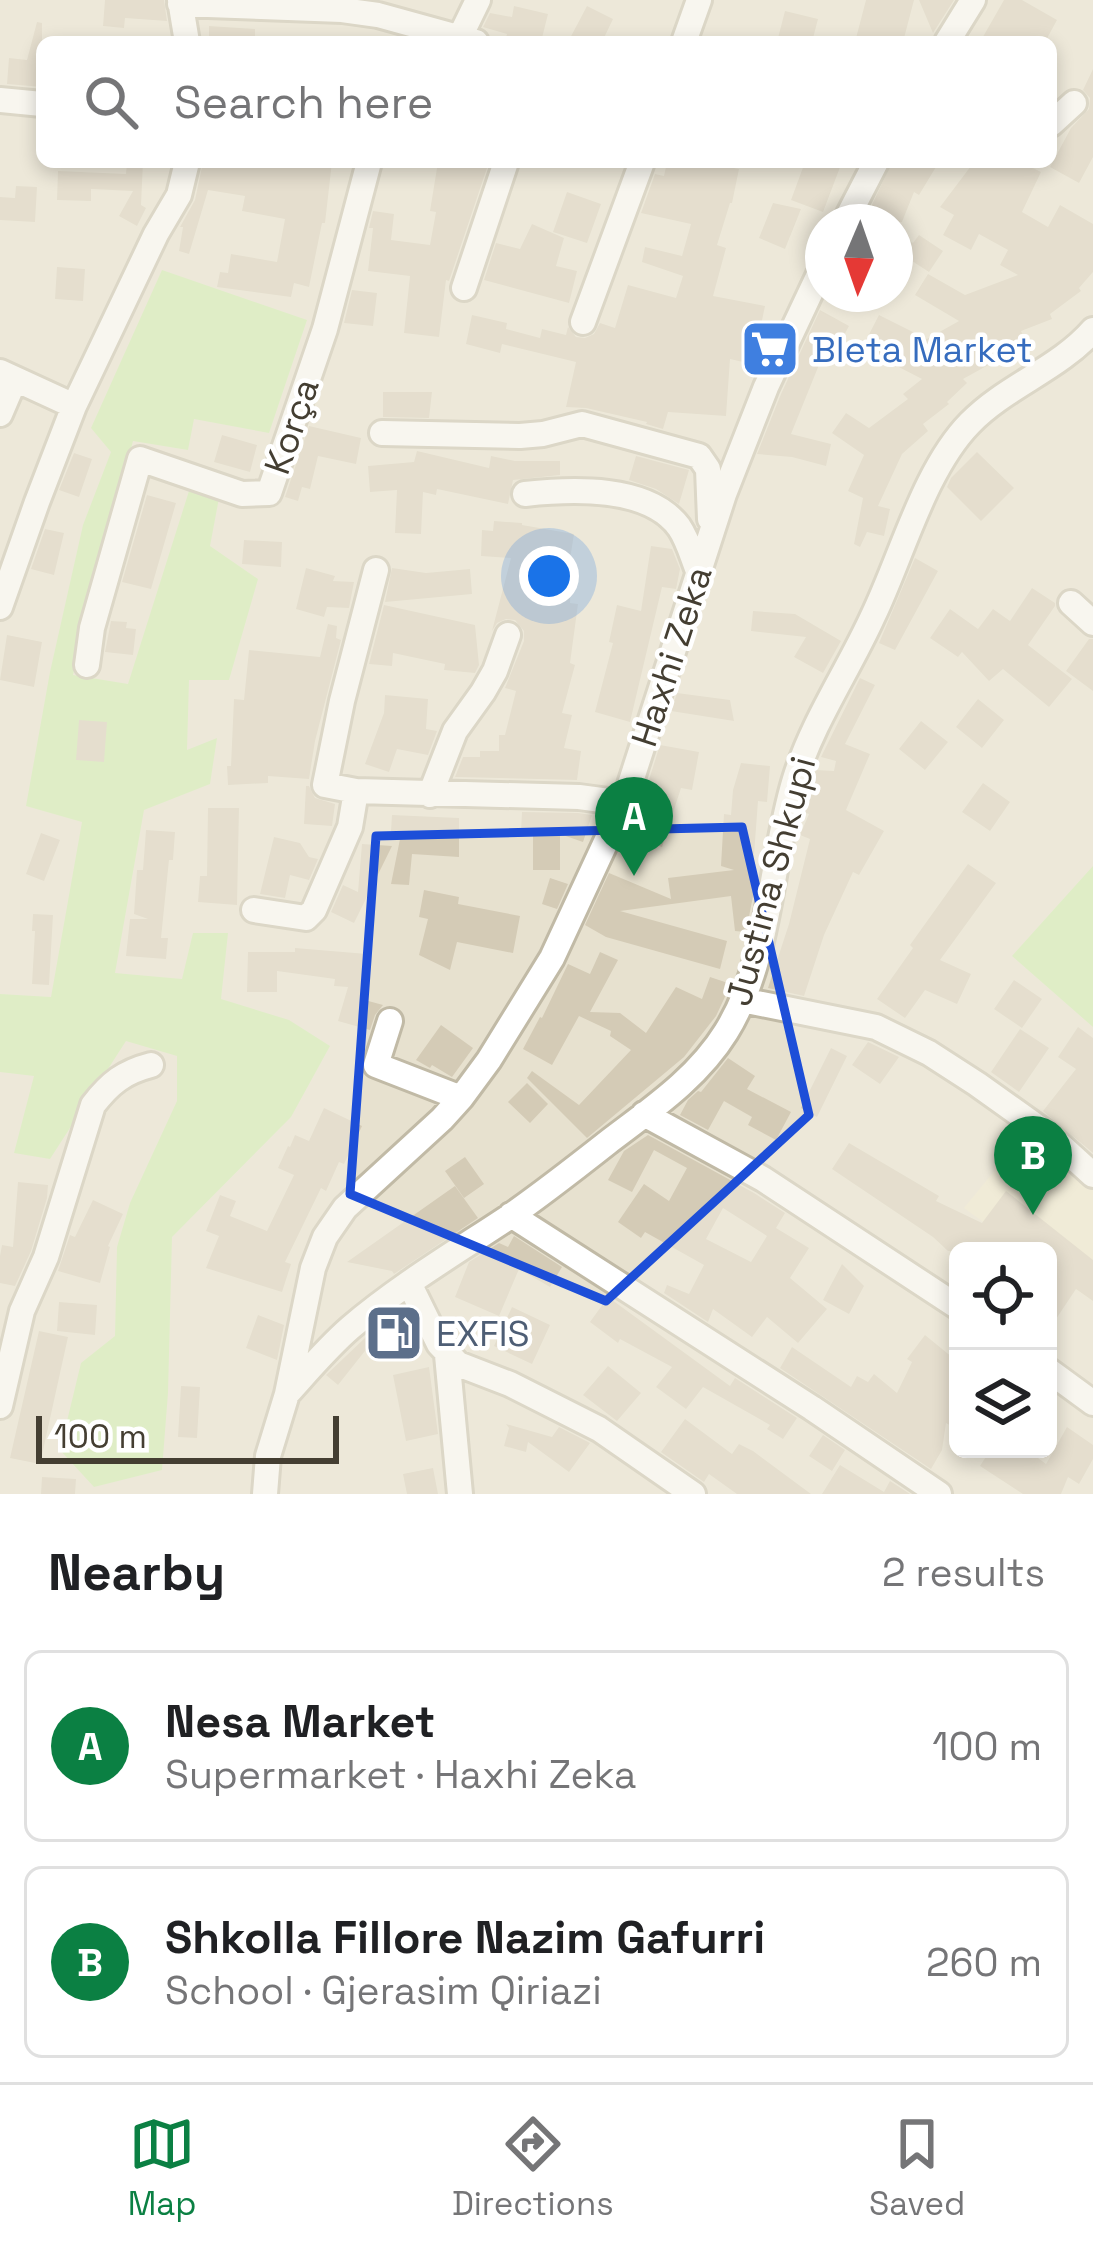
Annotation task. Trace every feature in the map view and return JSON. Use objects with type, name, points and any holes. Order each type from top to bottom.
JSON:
[{"type":"street","points":[[469,36],[478,0]]},
{"type":"street","points":[[686,36],[699,0]]},
{"type":"street","points":[[951,36],[974,0]]},
{"type":"street","points":[[186,36],[180,2],[343,5],[406,33]]},
{"type":"street","points":[[0,100],[36,103]]},
{"type":"street","points":[[1057,119],[1074,103]]},
{"type":"street","points":[[0,607],[74,406],[179,195],[186,168]]},
{"type":"street","name":"Korça","points":[[87,665],[92,628],[140,459],[242,494],[269,493],[325,328],[368,168]]},
{"type":"street","points":[[464,288],[504,168]]},
{"type":"street","points":[[583,322],[640,168]]},
{"type":"street","points":[[855,204],[874,168]]},
{"type":"street","name":"Haxhi Zeka","points":[[265,1494],[272,1441],[325,1237],[344,1208],[461,1098],[552,958],[624,802],[710,534],[766,387],[805,304]]},
{"type":"street","name":"Justina Shkupi","points":[[287,1394],[349,1329],[512,1215],[675,1091],[726,1032],[759,948],[790,796],[810,737],[871,622],[936,468],[971,422],[1093,330]]},
{"type":"street","points":[[1036,375],[1093,351]]},
{"type":"street","points":[[0,414],[8,375],[74,406]]},
{"type":"street","points":[[382,433],[520,436],[582,424],[681,449],[699,456],[708,469],[710,534]]},
{"type":"street","points":[[525,494],[596,491],[657,507],[676,522],[698,571]]},
{"type":"street","points":[[376,569],[325,785],[356,791],[624,802]]},
{"type":"street","points":[[1071,603],[1093,623]]},
{"type":"street","points":[[430,794],[454,731],[483,692],[508,635]]},
{"type":"street","points":[[254,910],[307,918],[314,910],[350,827],[356,791]]},
{"type":"street","points":[[742,1000],[876,1028],[911,1045],[1032,1123],[1093,1175]]},
{"type":"street","points":[[390,1021],[376,1065],[461,1098]]},
{"type":"street","points":[[0,1406],[22,1311],[46,1257],[93,1105],[109,1084],[151,1065]]},
{"type":"street","points":[[644,1114],[763,1179],[949,1301]]},
{"type":"street","points":[[512,1215],[938,1494]]},
{"type":"street","points":[[410,1283],[447,1355],[460,1494]]},
{"type":"street","points":[[447,1355],[599,1429],[693,1494]]},
{"type":"street","points":[[1057,1377],[1093,1403]]},
{"type":"highlighted area","points":[[742,827],[809,1115],[606,1301],[350,1194],[376,836]]},
{"type":"shaded area","points":[[0,0],[1093,0],[1093,1494],[0,1494]]},
{"type":"shaded area","points":[[1028,1130],[1093,1185],[1093,1301],[1057,1275],[1057,1242],[1011,1242],[964,1208]]},
{"type":"green space","points":[[162,270],[307,320],[269,433],[194,419],[188,450],[133,441],[73,675],[128,684],[189,491],[219,498],[210,546],[258,579],[229,680],[189,680],[187,750],[217,738],[210,784],[144,810],[115,973],[182,979],[193,933],[228,933],[221,999],[289,1020],[330,1046],[291,1117],[172,1237],[162,1470],[94,1487],[60,1450],[81,1363],[115,1336],[117,1247],[130,1203],[177,1101],[177,1056],[126,1041],[50,1159],[14,1153],[34,1076],[0,1072],[0,994],[51,997],[82,822],[26,806],[83,525],[111,452],[91,428]]},
{"type":"green space","points":[[1093,866],[1093,1027],[1012,956]]},
{"type":"building","points":[[105,0],[164,0],[167,21],[125,18],[124,28],[103,26]]},
{"type":"building","points":[[866,0],[914,0],[905,36],[857,36]]},
{"type":"building","points":[[919,0],[954,0],[933,33]]},
{"type":"building","points":[[1004,0],[1022,0],[1057,20],[1048,36],[983,36]]},
{"type":"building","points":[[514,6],[548,14],[542,36],[506,36],[483,27],[490,13],[512,17]]},
{"type":"building","points":[[587,6],[613,19],[605,36],[571,36]]},
{"type":"building","points":[[785,11],[818,19],[814,36],[779,36]]},
{"type":"building","points":[[37,22],[42,23],[42,36],[36,36],[36,86],[7,84],[9,58],[27,60]]},
{"type":"building","points":[[209,26],[255,29],[255,36],[209,36]]},
{"type":"building","points":[[1093,69],[1093,157],[1079,183],[1052,168],[1057,168],[1057,154],[1071,128],[1089,109],[1090,98],[1083,90]]},
{"type":"building","points":[[126,168],[143,168],[141,205],[146,208],[137,226],[119,216],[133,191],[91,189],[91,201],[57,200],[58,171],[126,174]]},
{"type":"building","points":[[202,168],[331,168],[325,223],[309,287],[294,283],[291,297],[217,287],[220,272],[228,273],[231,254],[277,262],[285,219],[242,211],[245,196],[208,190],[189,254],[179,251],[180,227],[195,200]]},
{"type":"building","points":[[437,168],[487,168],[446,280],[439,337],[404,333],[410,276],[368,271],[373,211],[394,214],[391,240],[430,245],[436,212],[430,211]]},
{"type":"building","points":[[666,168],[739,169],[717,245],[726,248],[713,296],[765,306],[759,335],[751,333],[743,362],[730,359],[726,416],[668,412],[663,429],[566,407],[576,362],[502,344],[500,353],[466,344],[472,315],[507,323],[506,329],[540,338],[542,329],[566,335],[568,327],[576,337],[585,338],[600,323],[615,328],[628,285],[676,298],[683,276],[642,262],[645,247],[682,256],[691,224],[641,213],[655,174],[664,176]]},
{"type":"building","points":[[803,168],[840,168],[826,204],[805,205],[791,200]]},
{"type":"building","points":[[889,168],[935,168],[919,195],[914,192],[909,204],[872,204]]},
{"type":"building","points":[[969,168],[1033,168],[1041,172],[1022,212],[1048,227],[1060,205],[1093,224],[1093,272],[1081,291],[1050,314],[1052,319],[1021,331],[1027,344],[963,379],[967,383],[949,404],[923,424],[928,431],[902,454],[878,506],[890,509],[884,536],[867,532],[860,547],[854,544],[863,498],[848,491],[864,455],[832,433],[846,413],[869,428],[908,399],[903,394],[922,379],[862,348],[879,315],[927,339],[959,321],[915,295],[928,274],[965,295],[1018,275],[1000,265],[1008,250],[979,234],[971,250],[943,235],[954,215],[940,207]]},
{"type":"building","points":[[16,186],[37,187],[35,222],[0,220],[0,197],[15,198]]},
{"type":"building","points":[[567,192],[601,204],[587,243],[553,232]]},
{"type":"building","points":[[773,203],[801,209],[785,249],[759,238]]},
{"type":"building","points":[[532,224],[564,238],[556,266],[577,271],[569,303],[484,280],[496,243],[520,249]]},
{"type":"building","points":[[919,235],[943,251],[929,272],[913,262],[913,243]]},
{"type":"building","points":[[57,267],[85,269],[83,301],[55,299]]},
{"type":"building","points":[[352,290],[377,293],[373,326],[344,323]]},
{"type":"building","points":[[819,312],[849,326],[831,359],[823,355],[791,434],[831,444],[826,466],[757,454]]},
{"type":"building","points":[[383,392],[432,392],[429,418],[383,417]]},
{"type":"building","points":[[309,426],[361,438],[356,464],[318,456],[310,489],[302,487],[298,501],[285,497]]},
{"type":"building","points":[[222,435],[257,445],[250,472],[214,462]]},
{"type":"building","points":[[417,451],[489,468],[491,456],[560,461],[560,475],[513,480],[508,504],[437,489],[436,495],[423,492],[421,534],[395,533],[397,490],[370,492],[368,466],[414,462]]},
{"type":"building","points":[[977,452],[1014,488],[981,521],[947,487]]},
{"type":"building","points":[[74,453],[92,459],[79,497],[59,490]]},
{"type":"building","points":[[636,456],[689,470],[679,504],[629,480]]},
{"type":"building","points":[[147,495],[176,503],[151,589],[122,582]]},
{"type":"building","points":[[494,521],[574,534],[569,566],[570,603],[578,604],[570,663],[575,665],[562,713],[572,715],[564,748],[581,751],[577,780],[455,777],[463,757],[499,751],[499,735],[505,735],[516,691],[505,688],[524,641],[524,631],[515,620],[497,623],[492,631],[511,558],[481,556],[482,530],[493,531]]},
{"type":"building","points":[[45,529],[64,533],[54,575],[31,569]]},
{"type":"building","points":[[244,540],[282,542],[281,567],[242,564]]},
{"type":"building","points":[[651,546],[672,549],[680,569],[676,589],[662,587],[630,722],[595,712],[613,643],[609,642],[617,605],[641,611]]},
{"type":"building","points":[[915,558],[938,571],[895,650],[879,643]]},
{"type":"building","points":[[306,568],[335,576],[333,581],[354,582],[349,608],[327,607],[324,617],[296,609]]},
{"type":"building","points":[[392,568],[426,573],[470,569],[472,594],[385,602]]},
{"type":"building","points":[[1032,588],[1055,606],[1028,645],[1072,679],[1049,707],[1003,669],[989,681],[962,652],[958,657],[930,638],[950,609],[978,629],[993,609],[1010,621]]},
{"type":"building","points":[[384,605],[475,625],[479,665],[475,673],[444,670],[445,664],[393,653],[392,666],[369,664]]},
{"type":"building","points":[[753,611],[795,614],[841,641],[823,673],[794,657],[806,637],[751,631]]},
{"type":"building","points":[[111,621],[127,622],[126,628],[136,629],[133,655],[105,652]]},
{"type":"building","points":[[328,624],[337,626],[336,638],[341,640],[309,779],[268,776],[268,783],[228,785],[234,699],[244,700],[249,650],[320,657]]},
{"type":"building","points":[[7,635],[42,642],[34,687],[0,680]]},
{"type":"building","points":[[1093,639],[1093,691],[1066,671]]},
{"type":"building","points":[[860,678],[875,685],[845,744],[870,754],[846,810],[884,831],[859,875],[853,872],[824,935],[804,996],[768,988],[810,839],[800,835],[809,814],[803,812],[811,784],[816,770],[834,771],[836,761],[821,757]]},
{"type":"building","points":[[677,693],[730,700],[734,721],[671,711]]},
{"type":"building","points":[[385,695],[428,699],[426,729],[437,731],[428,755],[397,749],[389,772],[365,764],[384,713]]},
{"type":"building","points":[[978,699],[1004,720],[982,748],[956,727]]},
{"type":"building","points":[[79,720],[107,722],[104,762],[76,760]]},
{"type":"building","points":[[921,721],[948,742],[925,770],[899,749]]},
{"type":"building","points":[[660,745],[699,752],[692,790],[681,788],[662,847],[627,835]]},
{"type":"building","points":[[741,763],[770,766],[767,802],[758,801],[754,891],[746,932],[735,931],[731,896],[620,911],[727,941],[720,969],[606,937],[585,925],[609,873],[671,899],[668,878],[734,870],[721,866],[724,814],[731,815]]},
{"type":"building","points":[[983,783],[1010,802],[990,831],[962,812]]},
{"type":"building","points":[[306,786],[315,798],[335,804],[332,826],[304,824]]},
{"type":"building","points":[[208,808],[239,808],[237,905],[198,902],[200,876],[207,876]]},
{"type":"building","points":[[522,812],[592,815],[583,842],[560,834],[560,870],[533,870],[533,830],[521,831]]},
{"type":"building","points":[[392,815],[459,818],[459,857],[412,854],[409,885],[391,884],[401,834],[391,831]]},
{"type":"building","points":[[146,830],[175,832],[161,938],[168,938],[166,959],[126,956],[130,919],[148,919],[134,914]]},
{"type":"building","points":[[41,833],[60,840],[44,881],[26,874]]},
{"type":"building","points":[[274,837],[300,843],[309,857],[318,859],[309,880],[290,875],[285,898],[260,894]]},
{"type":"building","points":[[362,844],[392,846],[354,923],[331,912],[343,885],[358,892]]},
{"type":"building","points":[[968,864],[996,883],[940,960],[971,974],[957,1004],[925,990],[905,1018],[877,999]]},
{"type":"building","points":[[550,878],[568,884],[557,909],[542,904]]},
{"type":"building","points":[[424,890],[459,897],[458,904],[520,916],[513,953],[457,942],[450,970],[419,955],[428,919],[419,917]]},
{"type":"building","points":[[33,914],[53,915],[49,985],[32,984]]},
{"type":"building","points":[[295,948],[367,954],[361,999],[383,1005],[370,1030],[338,1021],[348,987],[334,986],[335,979],[277,971],[277,992],[247,992],[248,952],[295,952]]},
{"type":"building","points":[[600,952],[618,960],[590,1012],[620,1013],[646,1033],[676,987],[702,999],[710,977],[731,984],[716,1016],[684,1057],[587,1138],[527,1078],[532,1071],[579,1105],[631,1050],[610,1036],[611,1031],[579,1016],[552,1065],[523,1049],[568,964],[590,974]]},
{"type":"building","points":[[1014,980],[1042,999],[1022,1028],[994,1009]]},
{"type":"building","points":[[441,1025],[473,1048],[452,1077],[416,1060]]},
{"type":"building","points":[[1078,1027],[1093,1038],[1093,1153],[1043,1111],[1076,1069],[1058,1057]]},
{"type":"building","points":[[1020,1029],[1049,1048],[1019,1092],[991,1072]]},
{"type":"building","points":[[868,1042],[899,1057],[880,1084],[852,1065]]},
{"type":"building","points":[[831,1048],[847,1056],[817,1117],[801,1108]]},
{"type":"building","points":[[728,1058],[755,1076],[747,1089],[791,1112],[776,1140],[748,1125],[752,1117],[724,1101],[708,1130],[680,1115]]},
{"type":"building","points":[[527,1083],[548,1104],[530,1123],[508,1102]]},
{"type":"building","points":[[324,1108],[362,1126],[344,1164],[339,1162],[326,1191],[321,1188],[285,1262],[291,1264],[282,1292],[206,1268],[219,1236],[206,1231],[220,1195],[236,1201],[230,1216],[267,1231],[294,1175],[278,1168],[288,1146],[295,1135],[309,1141]]},
{"type":"building","points":[[648,1135],[785,1213],[776,1228],[809,1248],[790,1278],[827,1309],[798,1343],[767,1317],[752,1337],[713,1309],[708,1322],[664,1293],[667,1285],[689,1294],[704,1265],[645,1232],[641,1238],[618,1222],[644,1184],[669,1201],[687,1168],[654,1150],[632,1192],[608,1180],[624,1151]],"holes":[[[723,1208],[767,1236],[751,1262],[706,1239]]]},
{"type":"building","points":[[849,1143],[939,1196],[936,1201],[982,1223],[1006,1191],[1093,1260],[1093,1301],[1076,1289],[1057,1318],[1057,1242],[949,1242],[948,1251],[832,1169]]},
{"type":"building","points":[[465,1157],[484,1184],[464,1198],[445,1171]]},
{"type":"building","points":[[18,1182],[48,1185],[31,1251],[15,1286],[0,1283],[0,1256],[2,1245],[13,1247]]},
{"type":"building","points":[[455,1186],[478,1218],[394,1274],[347,1262]]},
{"type":"building","points":[[93,1200],[123,1214],[108,1246],[100,1283],[58,1271],[70,1235],[75,1237]]},
{"type":"building","points":[[514,1236],[562,1267],[550,1287],[519,1269],[499,1316],[455,1297],[469,1262],[499,1243],[508,1247]]},
{"type":"building","points":[[842,1264],[864,1286],[849,1314],[823,1300]]},
{"type":"building","points":[[608,1297],[730,1386],[735,1378],[797,1418],[783,1439],[767,1429],[770,1425],[703,1387],[686,1409],[656,1387],[672,1367],[620,1339],[618,1343],[590,1322]]},
{"type":"building","points":[[59,1302],[97,1305],[95,1335],[57,1331]]},
{"type":"building","points":[[512,1307],[550,1325],[532,1364],[494,1346]]},
{"type":"building","name":"EXFIS","points":[[396,1313],[415,1335],[394,1353],[374,1330]]},
{"type":"building","points":[[258,1315],[284,1325],[277,1360],[246,1348]]},
{"type":"building","points":[[39,1331],[68,1337],[40,1464],[10,1458]]},
{"type":"building","points":[[925,1335],[949,1355],[949,1425],[931,1469],[780,1368],[792,1347],[851,1387],[857,1376],[868,1382],[874,1374],[897,1393],[912,1362],[907,1359]]},
{"type":"building","points":[[366,1337],[372,1342],[338,1385],[326,1375]]},
{"type":"building","points":[[608,1366],[641,1393],[617,1421],[583,1395]]},
{"type":"building","points":[[429,1367],[438,1434],[406,1441],[393,1375]]},
{"type":"building","points":[[181,1386],[200,1387],[197,1438],[178,1437]]},
{"type":"building","points":[[685,1419],[732,1454],[739,1444],[753,1451],[811,1494],[737,1494],[709,1474],[704,1482],[661,1452]]},
{"type":"building","points":[[506,1424],[552,1437],[559,1427],[590,1443],[569,1472],[528,1442],[526,1452],[504,1446]]},
{"type":"building","points":[[1067,1427],[1093,1445],[1093,1459],[1079,1484],[1068,1477],[1061,1494],[1023,1494],[980,1466],[985,1458],[1038,1458],[1046,1464],[1049,1458],[1057,1458],[1057,1445]]},
{"type":"building","points":[[823,1435],[845,1450],[832,1471],[809,1456]]},
{"type":"building","points":[[840,1465],[884,1492],[890,1481],[910,1494],[822,1494]]},
{"type":"building","points":[[433,1468],[438,1494],[407,1494],[403,1474]]},
{"type":"building","points":[[42,1477],[76,1479],[75,1494],[41,1494]]},
{"type":"place","name":"Bleta Market","points":[[770,349]]},
{"type":"place","name":"Nesa Market","points":[[634,876]]},
{"type":"place","name":"Shkolla Fillore Nazim Gafurri","points":[[1033,1215]]},
{"type":"place","name":"EXFIS","points":[[394,1333]]}]
